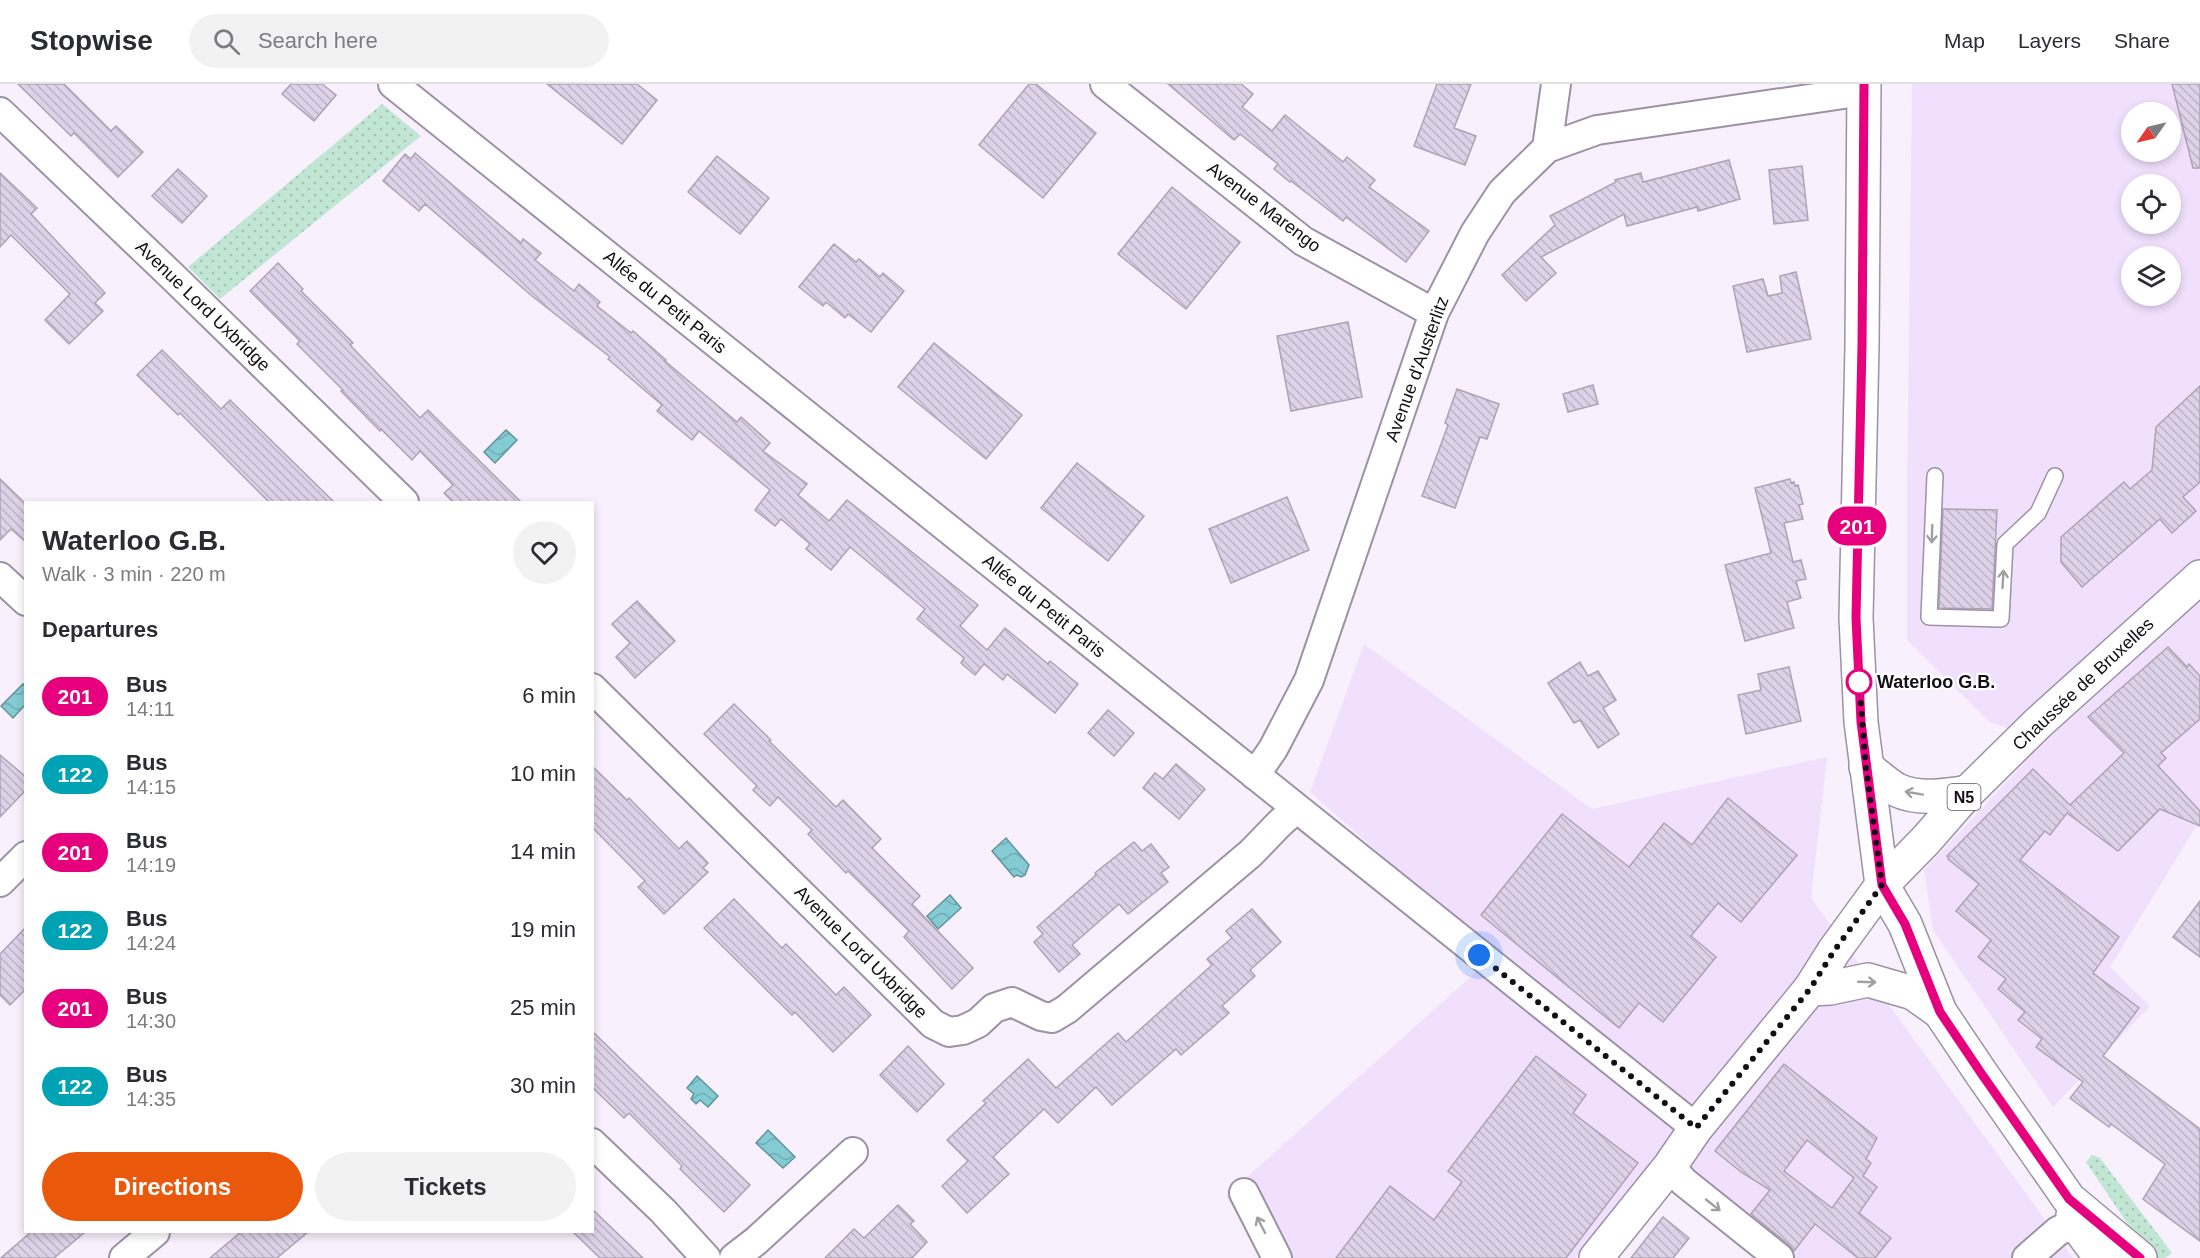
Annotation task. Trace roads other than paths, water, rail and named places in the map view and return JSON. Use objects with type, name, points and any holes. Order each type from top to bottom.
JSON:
[{"type":"main road","points":[[1864,87],[1862,346],[1856,618],[1861,722],[1882,885],[1905,924],[1940,1012],[2072,1211],[2100,1258]]},
{"type":"main road","name":"Chaussée de Bruxelles","points":[[1596,1258],[1670,1166],[1696,1128],[1810,989],[1834,951],[1882,885],[1968,792],[2037,724],[2200,577]]},
{"type":"main road","points":[[1866,767],[1898,790],[1914,794],[1944,796],[1968,792]]},
{"type":"main road","points":[[1810,989],[1830,988],[1868,980],[1913,993],[1940,1012]]},
{"type":"main road","points":[[2072,1211],[2139,1258]]},
{"type":"street","name":"Allée du Petit Paris","points":[[393,84],[1696,1128]]},
{"type":"street","name":"Avenue Marengo","points":[[1105,84],[1303,241],[1434,313]]},
{"type":"street","points":[[1547,148],[1556,84]]},
{"type":"street","name":"Avenue d'Austerlitz","points":[[1254,775],[1273,749],[1309,680],[1434,313],[1475,233],[1502,192],[1547,148],[1598,130],[1864,87]]},
{"type":"street","name":"Avenue Lord Uxbridge","points":[[0,112],[171,274],[403,501]]},
{"type":"street","points":[[0,577],[24,599]]},
{"type":"street","name":"Avenue Lord Uxbridge","points":[[594,690],[933,1024],[949,1032],[963,1030],[978,1023],[994,1008],[1012,1002],[1041,1016],[1052,1018],[1067,1009],[1251,853],[1296,809]]},
{"type":"street","points":[[0,882],[24,858]]},
{"type":"street","points":[[594,1145],[663,1211],[706,1258]]},
{"type":"street","points":[[734,1258],[756,1241],[853,1152]]},
{"type":"street","points":[[1670,1166],[1684,1182],[1779,1258]]},
{"type":"street","points":[[1244,1193],[1277,1258]]},
{"type":"street","points":[[2027,1258],[2058,1231],[2072,1211]]},
{"type":"street","points":[[124,1258],[154,1233]]},
{"type":"lane","points":[[1935,476],[1929,618],[2001,619],[2005,544],[2038,513],[2055,476]]},
{"type":"water","points":[[506,430],[517,440],[495,463],[484,452]]},
{"type":"water","points":[[23,684],[24,706],[13,718],[1,706]]},
{"type":"water","points":[[1006,838],[1029,865],[1025,875],[1021,877],[1017,875],[1014,877],[992,851]]},
{"type":"water","points":[[950,895],[961,908],[938,929],[927,916]]},
{"type":"water","points":[[697,1076],[718,1096],[708,1107],[700,1100],[696,1104],[691,1099],[694,1094],[687,1088]]},
{"type":"water","points":[[768,1130],[795,1157],[783,1168],[756,1143]]},
{"type":"place","name":"Waterloo G.B.","points":[[1859,682]]}]
